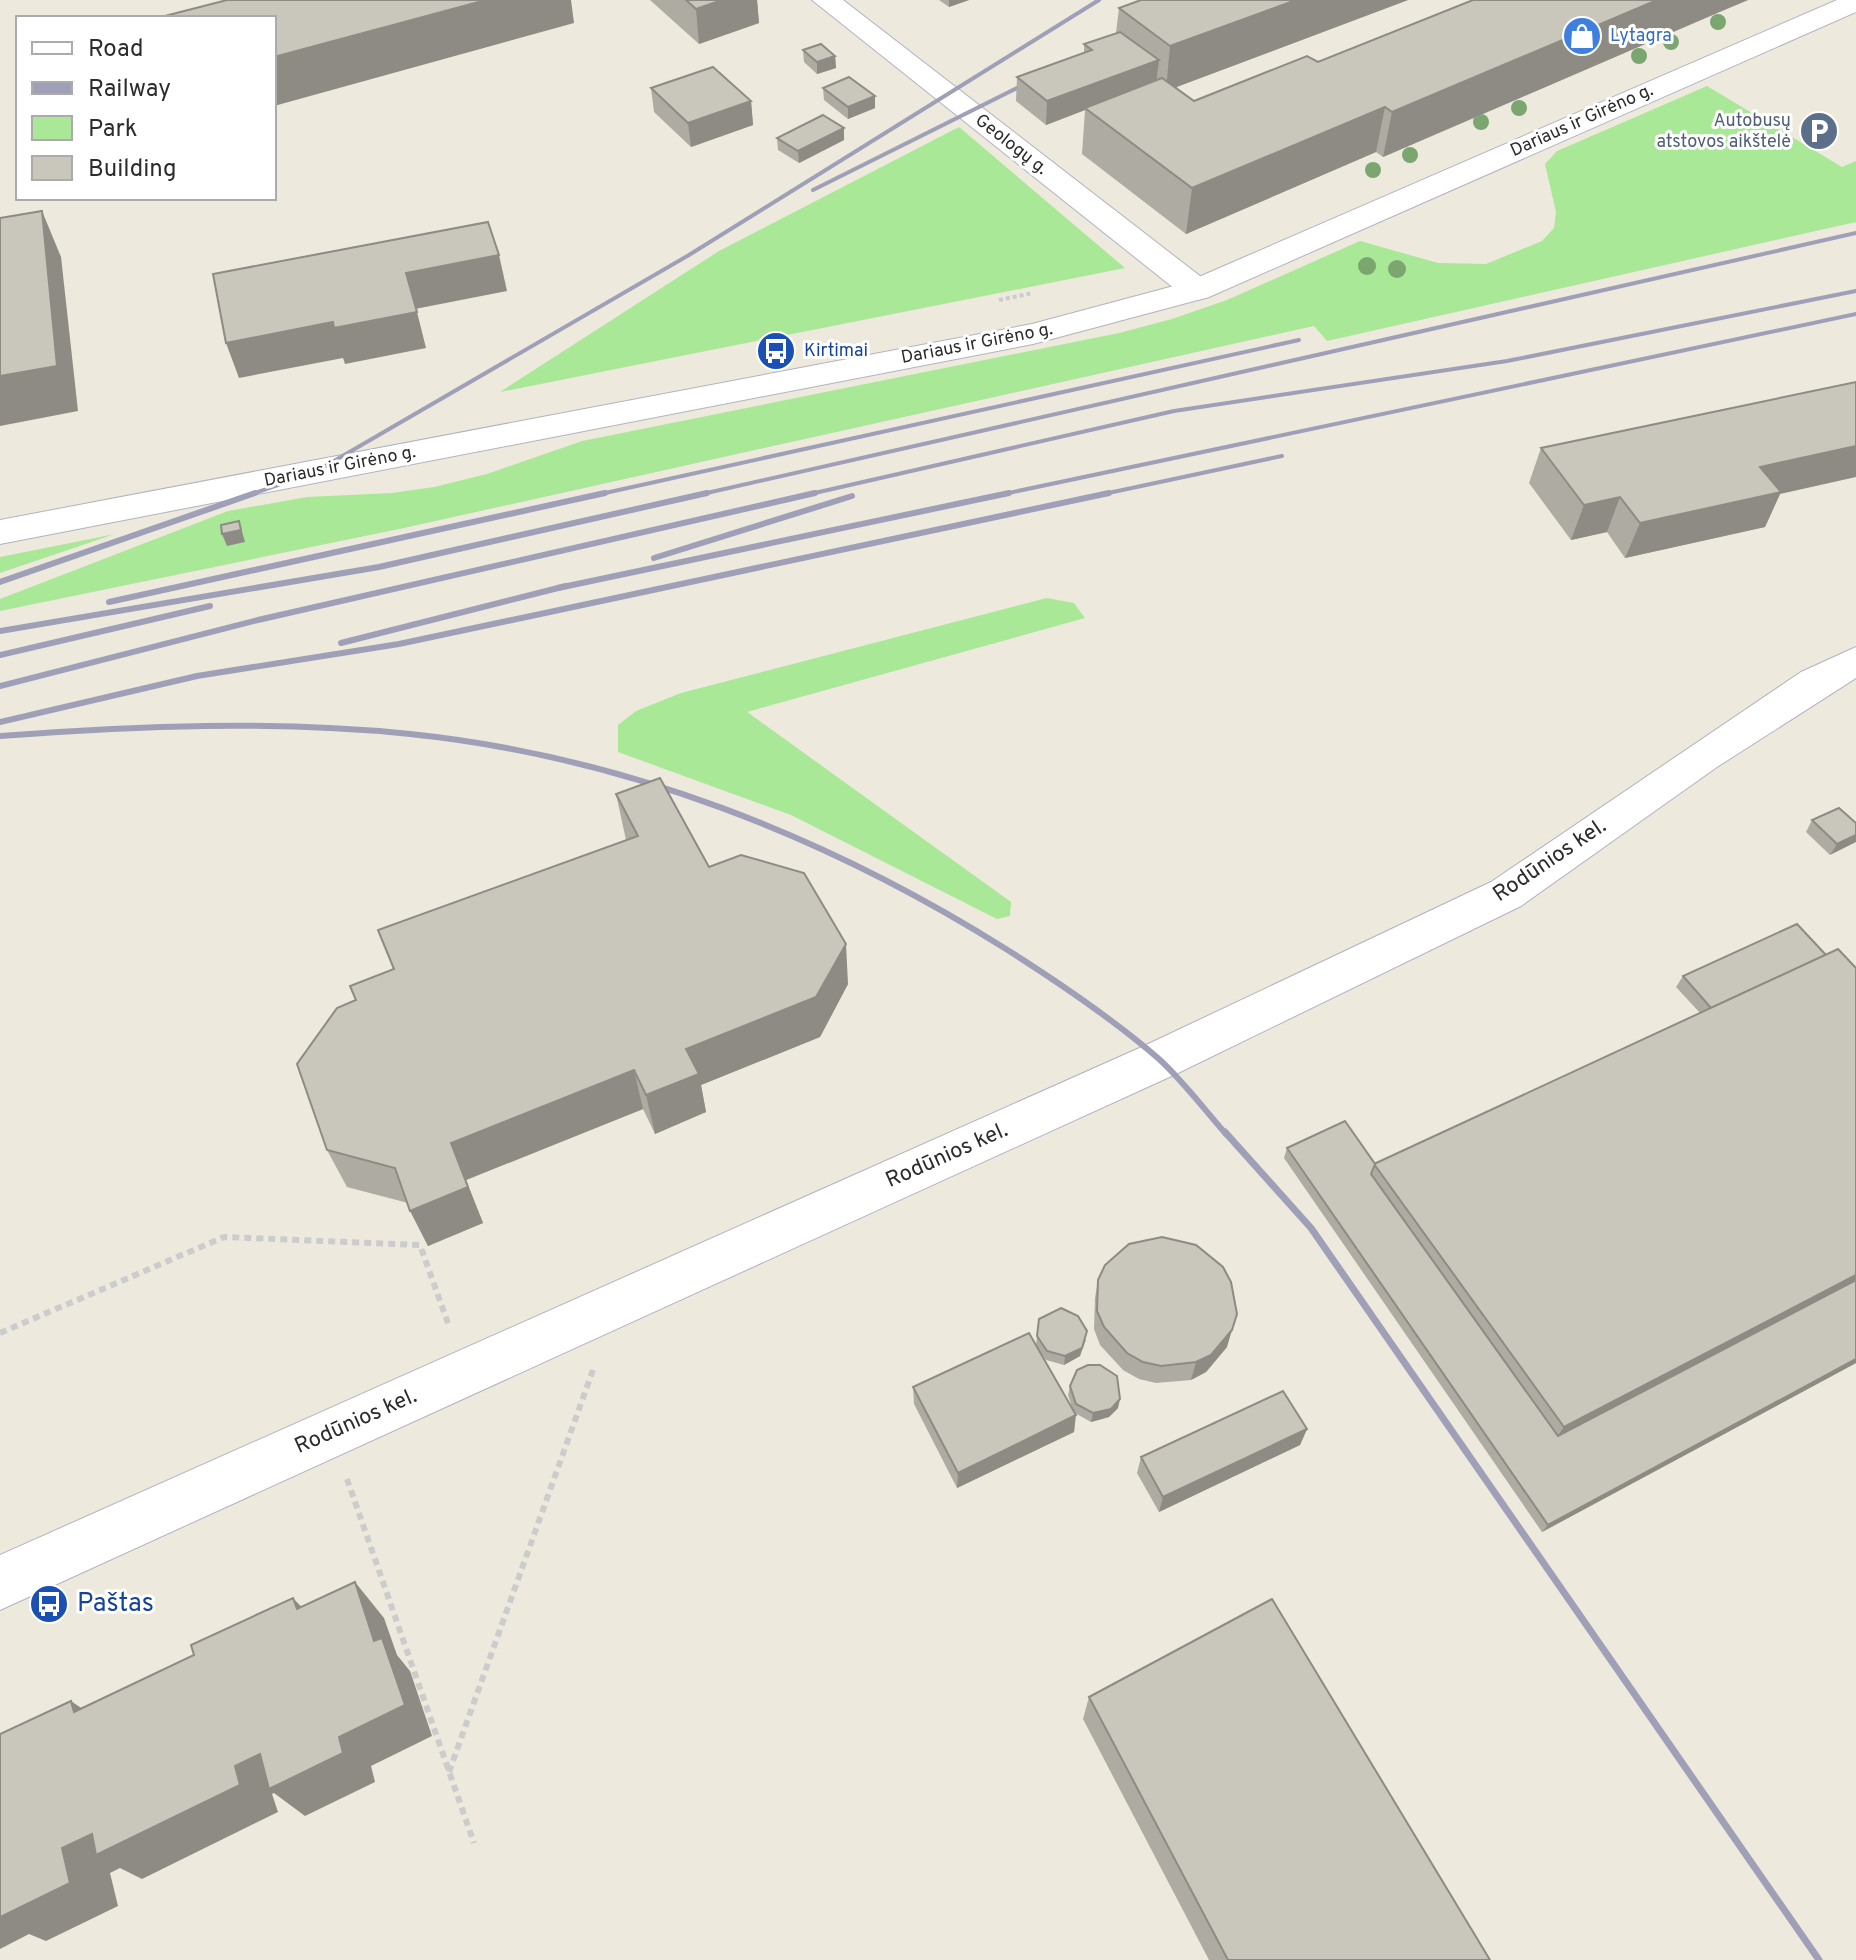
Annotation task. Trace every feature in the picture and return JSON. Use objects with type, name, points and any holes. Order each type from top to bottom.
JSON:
[{"type":"street","name":"Geologų g.","points":[[826,0],[1197,290]]},
{"type":"street","name":"Dariaus ir Girėno g.","points":[[0,532],[1033,334],[1197,290],[1856,2]]},
{"type":"street","name":"Rodūnios kel.","points":[[0,1583],[1160,1060],[1506,894],[1703,756],[1815,682],[1856,661]]},
{"type":"path","points":[[0,1333],[224,1237],[420,1245],[466,1372]]},
{"type":"path","points":[[449,1772],[617,1304]]},
{"type":"path","points":[[331,1433],[474,1843]]},
{"type":"green space","points":[[1707,86],[1842,167],[1856,161],[1856,222],[1327,341],[1314,326],[404,528],[0,611],[0,599],[228,511],[307,497],[392,493],[434,487],[487,474],[582,441],[1119,333],[1227,300],[1360,241],[1438,263],[1486,264],[1542,241],[1554,228],[1556,212],[1545,164],[1557,151]]},
{"type":"green space","points":[[959,127],[1125,268],[500,392],[719,251]]},
{"type":"green space","points":[[115,534],[0,573],[0,557]]},
{"type":"green space","points":[[1047,598],[1074,603],[1085,618],[747,712],[1011,902],[1010,916],[997,919],[791,815],[618,752],[618,725],[636,711],[681,693]]},
{"type":"building","points":[[227,0],[486,0],[276,56],[276,16],[165,16]]},
{"type":"building","points":[[686,0],[722,0],[696,9]]},
{"type":"building","points":[[1141,0],[1296,0],[1170,46],[1119,8]]},
{"type":"building","points":[[1473,0],[1657,0],[1392,112],[1385,107],[1192,188],[1085,108],[1162,78],[1194,101],[1307,56],[1318,62]]},
{"type":"building","points":[[1120,32],[1159,60],[1047,101],[1017,77],[1092,50],[1084,44]]},
{"type":"building","points":[[821,44],[835,56],[817,62],[803,50]]},
{"type":"building","points":[[713,67],[751,101],[688,123],[651,88]]},
{"type":"building","points":[[849,77],[875,96],[848,107],[823,88]]},
{"type":"building","points":[[823,115],[844,128],[798,151],[777,138]]},
{"type":"building","points":[[42,211],[57,366],[0,376],[0,218]]},
{"type":"building","points":[[488,222],[499,255],[406,273],[417,312],[334,328],[333,322],[226,343],[213,274]]},
{"type":"building","points":[[1856,382],[1856,446],[1760,467],[1781,492],[1640,523],[1620,497],[1584,505],[1541,448]]},
{"type":"building","points":[[239,521],[241,530],[222,534],[221,525]]},
{"type":"building","points":[[660,778],[709,867],[741,855],[804,873],[846,944],[816,997],[686,1049],[699,1074],[646,1095],[634,1070],[451,1143],[468,1187],[410,1211],[395,1168],[327,1150],[297,1064],[337,1008],[356,1000],[350,986],[394,969],[378,930],[638,836],[616,794]]},
{"type":"building","points":[[1839,808],[1856,823],[1856,835],[1837,844],[1812,820]]},
{"type":"building","points":[[1797,924],[1826,955],[1711,1008],[1683,976]]},
{"type":"building","points":[[1838,949],[1856,968],[1856,1275],[1564,1427],[1374,1164]]},
{"type":"building","points":[[1345,1121],[1375,1164],[1371,1174],[1558,1436],[1856,1280],[1856,1359],[1548,1525],[1287,1148]]},
{"type":"building","points":[[1162,1237],[1196,1245],[1223,1267],[1231,1282],[1237,1314],[1232,1330],[1211,1355],[1196,1362],[1161,1366],[1143,1362],[1127,1353],[1104,1327],[1097,1311],[1098,1280],[1105,1265],[1129,1244]]},
{"type":"building","points":[[1061,1308],[1078,1316],[1087,1331],[1082,1348],[1065,1356],[1047,1351],[1037,1336],[1039,1319]]},
{"type":"building","points":[[1029,1333],[1076,1415],[958,1473],[913,1387]]},
{"type":"building","points":[[1088,1365],[1100,1365],[1117,1376],[1120,1399],[1111,1409],[1093,1413],[1076,1404],[1070,1386],[1077,1370]]},
{"type":"building","points":[[1283,1391],[1307,1429],[1163,1497],[1141,1457]]},
{"type":"building","points":[[355,1582],[374,1641],[382,1638],[405,1705],[339,1737],[343,1753],[269,1789],[260,1754],[235,1766],[240,1785],[96,1855],[92,1834],[62,1848],[70,1883],[0,1917],[0,1734],[71,1701],[74,1712],[194,1655],[191,1645],[293,1598],[297,1609]]},
{"type":"building","points":[[1272,1599],[1490,1960],[1228,1960],[1089,1697]]},
{"type":"railway","points":[[249,495],[315,472],[689,255],[1099,0]]},
{"type":"railway","points":[[813,190],[1035,79]]},
{"type":"railway","points":[[698,495],[1856,233]]},
{"type":"railway","points":[[806,495],[1174,411],[1507,361],[1856,291]]},
{"type":"railway","points":[[999,495],[1856,314]]},
{"type":"railway","points":[[596,495],[1299,340]]},
{"type":"railway","points":[[1099,495],[1282,456]]},
{"type":"railway","points":[[0,582],[255,493]]},
{"type":"railway","points":[[109,602],[605,493]]},
{"type":"railway","points":[[0,631],[379,567],[707,493]]},
{"type":"railway","points":[[0,686],[258,620],[815,493]]},
{"type":"railway","points":[[559,588],[1009,493]]},
{"type":"railway","points":[[0,722],[197,676],[399,644],[1109,493]]},
{"type":"railway","points":[[654,558],[852,496]]},
{"type":"railway","points":[[559,588],[566,586]]},
{"type":"railway","points":[[341,643],[559,588]]},
{"type":"railway","points":[[0,655],[210,606]]},
{"type":"railway","points":[[0,736],[205,726],[358,730],[489,745],[568,761],[645,782],[720,807],[794,837],[867,871],[1006,949],[1084,1001],[1159,1059],[1226,1134]]},
{"type":"railway","points":[[1225,1132],[1311,1228],[1819,1960]]},
{"type":"place","name":"Lytagra","points":[[1582,36]]},
{"type":"place","name":"Autobusų atstovos aikštelė","points":[[1819,131]]},
{"type":"place","name":"Kirtimai","points":[[776,351]]},
{"type":"place","name":"Paštas","points":[[49,1604]]}]
